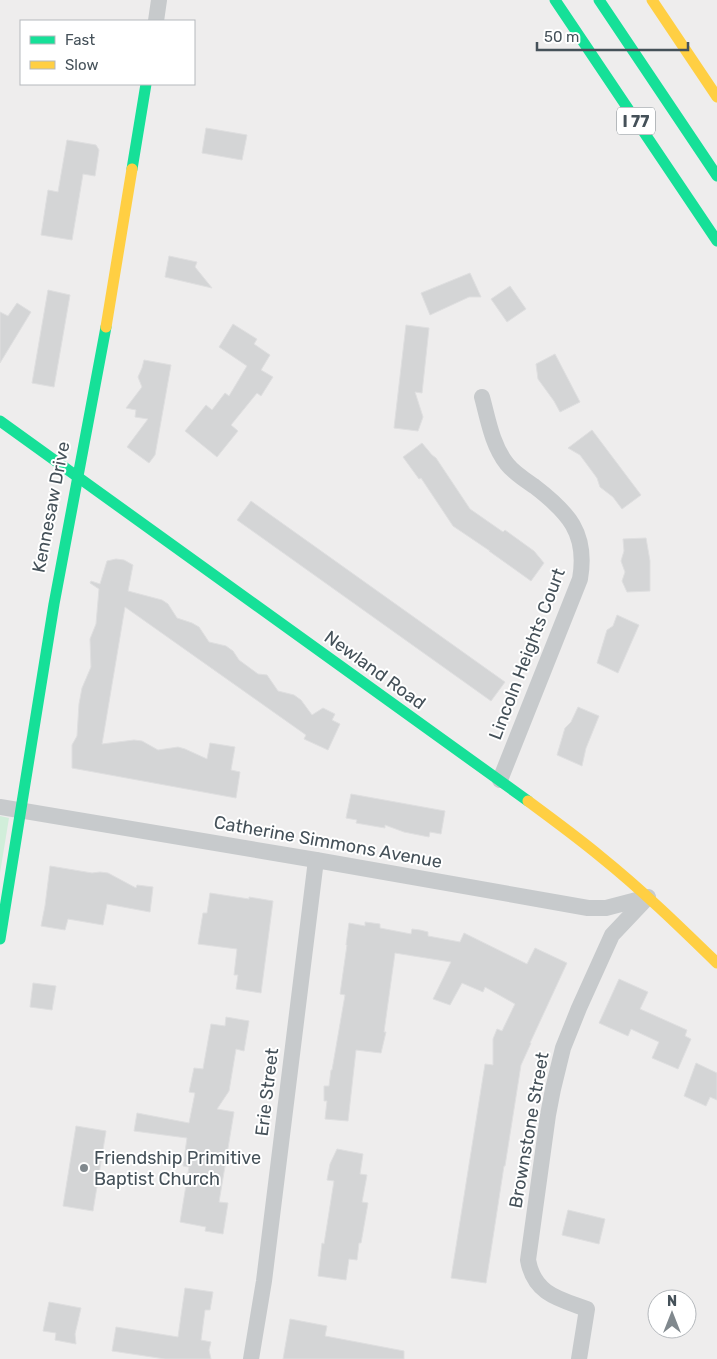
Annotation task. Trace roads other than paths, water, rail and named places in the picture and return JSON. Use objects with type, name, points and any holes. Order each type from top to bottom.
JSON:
[{"type":"main road","name":"I 77","points":[[555,0],[717,241]]},
{"type":"main road","name":"I 77","points":[[599,0],[717,176]]},
{"type":"main road","points":[[652,0],[717,97]]},
{"type":"main road","name":"Kennesaw Drive","points":[[0,939],[54,604],[106,329],[146,85]]},
{"type":"main road","name":"Newland Road","points":[[0,421],[582,841],[616,869],[717,963]]},
{"type":"street","points":[[156,20],[159,0]]},
{"type":"street","name":"Lincoln Heights Court","points":[[482,397],[497,449],[507,465],[551,500],[568,517],[574,527],[582,556],[580,579],[500,780]]},
{"type":"street","name":"Catherine Simmons Avenue","points":[[0,807],[588,908],[606,908],[648,898]]},
{"type":"street","name":"Erie Street","points":[[251,1359],[264,1281],[316,860]]},
{"type":"street","name":"Brownstone Street","points":[[579,1359],[587,1308],[555,1298],[542,1289],[537,1283],[528,1260],[548,1115],[563,1048],[612,935],[648,898]]},
{"type":"place","name":"Friendship Primitive Baptist Church","points":[[84,1168]]}]
